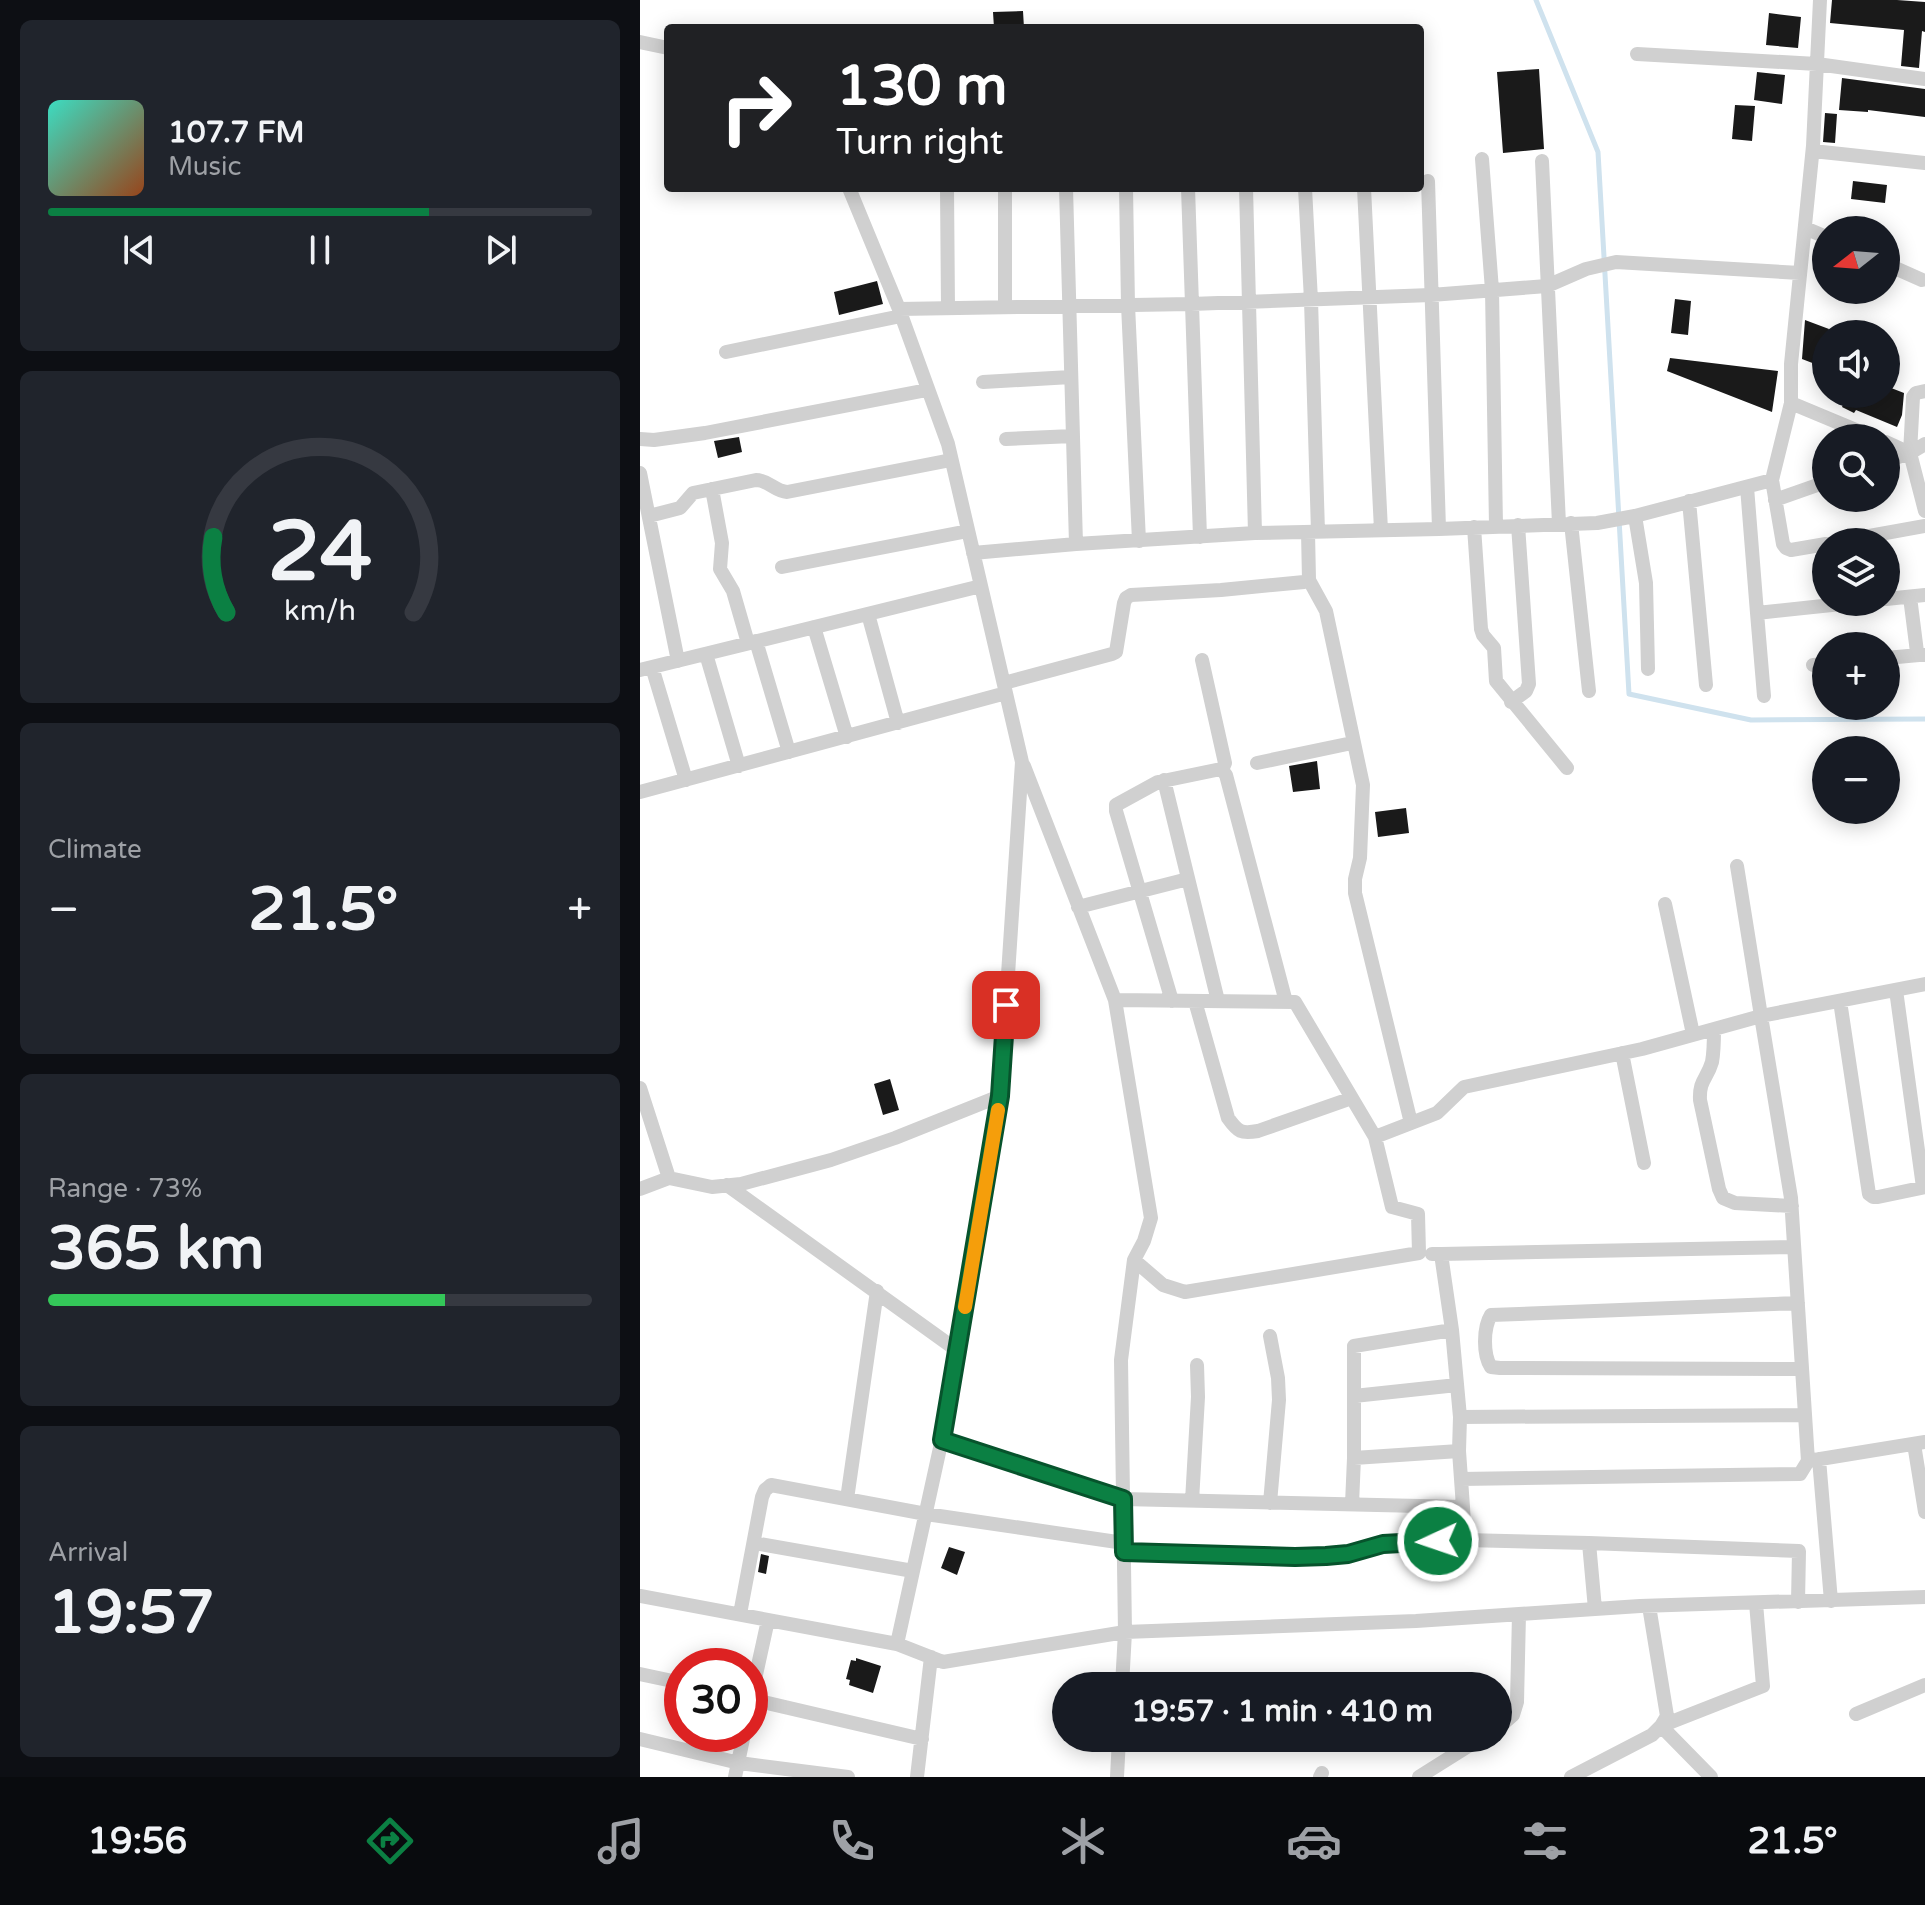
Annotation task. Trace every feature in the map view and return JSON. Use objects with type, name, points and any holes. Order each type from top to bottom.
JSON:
[{"type":"street","points":[[1812,546],[1791,550],[1783,544],[1772,480],[1791,403],[1791,364],[1813,151],[1820,0]]},
{"type":"street","points":[[640,42],[664,47]]},
{"type":"street","points":[[1637,54],[1817,64],[1925,79]]},
{"type":"street","points":[[1813,151],[1925,163]]},
{"type":"street","points":[[1482,159],[1492,290],[1496,526]]},
{"type":"street","points":[[1542,161],[1547,286],[1565,524],[1589,691]]},
{"type":"street","points":[[1428,181],[1439,529]]},
{"type":"street","points":[[851,192],[900,313],[948,444],[1022,762],[1115,1000],[1151,1218],[1134,1260],[1121,1360],[1125,1632],[1123,1672]]},
{"type":"street","points":[[947,192],[948,308]]},
{"type":"street","points":[[1005,192],[1005,306]]},
{"type":"street","points":[[1066,192],[1076,544]]},
{"type":"street","points":[[1126,192],[1139,541]]},
{"type":"street","points":[[1188,192],[1200,537]]},
{"type":"street","points":[[1246,192],[1255,533]]},
{"type":"street","points":[[1305,192],[1311,300],[1313,532],[1309,580],[1326,611],[1363,793],[1355,893],[1411,1123]]},
{"type":"street","points":[[1364,192],[1381,530]]},
{"type":"street","points":[[1805,228],[1812,231]]},
{"type":"street","points":[[726,352],[900,313],[948,308],[1191,304],[1431,295],[1547,286],[1586,269],[1616,262],[1800,273]]},
{"type":"street","points":[[1900,270],[1922,280]]},
{"type":"street","points":[[983,382],[1071,377]]},
{"type":"street","points":[[640,439],[705,433],[927,390]]},
{"type":"street","points":[[1925,391],[1913,397],[1910,453],[1925,508]]},
{"type":"street","points":[[1791,403],[1841,424]]},
{"type":"street","points":[[1006,439],[1073,436]]},
{"type":"street","points":[[1900,456],[1925,444]]},
{"type":"street","points":[[1900,448],[1910,453]]},
{"type":"street","points":[[649,516],[680,508],[693,493],[760,480],[787,492],[951,460]]},
{"type":"street","points":[[640,473],[678,661]]},
{"type":"street","points":[[973,553],[1255,533],[1597,523],[1772,480]]},
{"type":"street","points":[[1747,487],[1764,696]]},
{"type":"street","points":[[1775,500],[1812,487]]},
{"type":"street","points":[[712,489],[722,543],[720,569],[733,591],[789,752]]},
{"type":"street","points":[[1689,501],[1706,685]]},
{"type":"street","points":[[1630,517],[1647,589],[1648,669]]},
{"type":"street","points":[[1511,702],[1526,691],[1529,684],[1518,525]]},
{"type":"street","points":[[1900,530],[1925,526]]},
{"type":"street","points":[[1474,527],[1481,629],[1494,648],[1496,681],[1567,768]]},
{"type":"street","points":[[782,567],[968,531]]},
{"type":"street","points":[[640,792],[898,723],[1116,652],[1124,603],[1131,595],[1221,590],[1309,580]]},
{"type":"street","points":[[686,780],[646,668],[981,586]]},
{"type":"street","points":[[1900,657],[1922,655],[1918,596]]},
{"type":"street","points":[[1757,613],[1812,607]]},
{"type":"street","points":[[868,614],[898,723]]},
{"type":"street","points":[[814,627],[847,737]]},
{"type":"street","points":[[706,654],[739,766]]},
{"type":"street","points":[[1202,660],[1225,763],[1222,770]]},
{"type":"street","points":[[1257,763],[1352,743]]},
{"type":"street","points":[[897,1644],[942,1440],[1000,1096],[1022,762]]},
{"type":"street","points":[[1172,1001],[1116,805],[1164,780],[1222,770]]},
{"type":"street","points":[[1222,770],[1226,775],[1286,1002]]},
{"type":"street","points":[[1164,780],[1218,1001]]},
{"type":"street","points":[[1737,866],[1792,1206],[1805,1415],[1814,1460],[1831,1601]]},
{"type":"street","points":[[1078,907],[1188,879]]},
{"type":"street","points":[[1665,904],[1693,1034]]},
{"type":"street","points":[[1375,1137],[1437,1113],[1464,1087],[1622,1053],[1761,1016],[1925,984]]},
{"type":"street","points":[[1840,1001],[1869,1194],[1878,1197],[1924,1187],[1896,990]]},
{"type":"street","points":[[1115,1000],[1295,1002],[1375,1137],[1392,1207],[1418,1214],[1419,1253]]},
{"type":"street","points":[[1195,1001],[1228,1118],[1237,1130],[1246,1133],[1258,1131],[1352,1098]]},
{"type":"street","points":[[1714,1029],[1714,1053],[1699,1087],[1719,1189],[1723,1198],[1735,1203],[1792,1206]]},
{"type":"street","points":[[1622,1053],[1644,1163]]},
{"type":"street","points":[[640,1088],[669,1178]]},
{"type":"street","points":[[640,1189],[669,1178],[712,1187],[741,1184],[831,1160],[1000,1096]]},
{"type":"street","points":[[727,1185],[958,1351]]},
{"type":"street","points":[[1134,1260],[1163,1285],[1185,1292],[1419,1253],[1794,1247]]},
{"type":"street","points":[[1441,1254],[1460,1417],[1465,1540]]},
{"type":"street","points":[[847,1499],[877,1291]]},
{"type":"street","points":[[1798,1303],[1491,1315],[1486,1322],[1486,1360],[1491,1367],[1500,1368],[1802,1369]]},
{"type":"street","points":[[1352,1504],[1354,1346],[1452,1330]]},
{"type":"street","points":[[1270,1336],[1279,1400],[1270,1503]]},
{"type":"street","points":[[1192,1501],[1197,1365]]},
{"type":"street","points":[[1354,1396],[1457,1385]]},
{"type":"street","points":[[1460,1417],[1805,1415]]},
{"type":"street","points":[[942,1440],[1123,1499],[1463,1507]]},
{"type":"street","points":[[1461,1479],[1800,1474],[1814,1460],[1920,1443],[1925,1512]]},
{"type":"street","points":[[1354,1458],[1459,1451]]},
{"type":"street","points":[[740,1614],[762,1497],[771,1485],[1124,1548],[1295,1557],[1348,1554],[1383,1544],[1465,1540],[1799,1551],[1798,1602]]},
{"type":"street","points":[[754,1543],[913,1571]]},
{"type":"street","points":[[1589,1543],[1595,1609]]},
{"type":"street","points":[[640,1596],[897,1644],[943,1662],[1125,1632],[1416,1621],[1649,1606],[1925,1597]]},
{"type":"street","points":[[1661,1726],[1763,1686],[1756,1603]]},
{"type":"street","points":[[1571,1777],[1652,1735],[1667,1716],[1649,1606]]},
{"type":"street","points":[[1512,1716],[1517,1702],[1519,1614]]},
{"type":"street","points":[[762,1648],[768,1620]]},
{"type":"street","points":[[917,1777],[931,1657]]},
{"type":"street","points":[[640,1674],[664,1679]]},
{"type":"street","points":[[1856,1714],[1925,1685]]},
{"type":"street","points":[[768,1704],[922,1739]]},
{"type":"street","points":[[1661,1726],[1711,1777]]},
{"type":"street","points":[[640,1739],[737,1770],[848,1777]]},
{"type":"street","points":[[1117,1777],[1118,1752]]},
{"type":"street","points":[[1419,1777],[1459,1752]]},
{"type":"building","points":[[1832,0],[1925,2],[1925,32],[1922,31],[1919,68],[1901,66],[1904,30],[1830,23]]},
{"type":"building","points":[[1023,11],[1024,24],[994,24],[993,12]]},
{"type":"building","points":[[1769,13],[1801,17],[1798,48],[1766,45]]},
{"type":"building","points":[[1539,69],[1544,149],[1503,153],[1497,72]]},
{"type":"building","points":[[1757,72],[1785,75],[1782,104],[1754,100]]},
{"type":"building","points":[[1842,78],[1925,89],[1925,117],[1839,110]]},
{"type":"building","points":[[1735,105],[1755,106],[1752,141],[1732,139]]},
{"type":"building","points":[[1825,113],[1837,114],[1835,143],[1823,142]]},
{"type":"building","points":[[1853,181],[1887,185],[1885,203],[1851,199]]},
{"type":"building","points":[[877,281],[883,304],[839,315],[834,292]]},
{"type":"building","points":[[1675,299],[1691,301],[1688,335],[1671,333]]},
{"type":"building","points":[[1805,320],[1812,323],[1812,363],[1802,359]]},
{"type":"building","points":[[1670,358],[1778,371],[1772,412],[1667,371]]},
{"type":"building","points":[[1900,391],[1904,393],[1898,424],[1890,424],[1856,410],[1854,413],[1844,408],[1900,408]]},
{"type":"building","points":[[739,437],[742,452],[718,458],[714,441]]},
{"type":"building","points":[[1317,761],[1320,789],[1293,792],[1289,766]]},
{"type":"building","points":[[1406,808],[1409,833],[1378,837],[1375,812]]},
{"type":"building","points":[[890,1079],[899,1110],[883,1115],[874,1084]]},
{"type":"building","points":[[949,1547],[965,1552],[957,1575],[941,1568]]},
{"type":"building","points":[[761,1554],[769,1556],[766,1574],[758,1572]]},
{"type":"building","points":[[856,1658],[881,1666],[873,1693],[849,1685],[850,1680],[846,1679],[851,1660],[856,1661]]},
{"type":"waterway","points":[[1536,0],[1598,152],[1629,694],[1751,720],[1925,719]]},
{"type":"slow traffic","points":[[965,1307],[998,1110]]},
{"type":"route","points":[[1006,1005],[1000,1096],[942,1440],[1123,1499],[1124,1552],[1326,1556],[1348,1554],[1383,1544],[1438,1541]]}]
